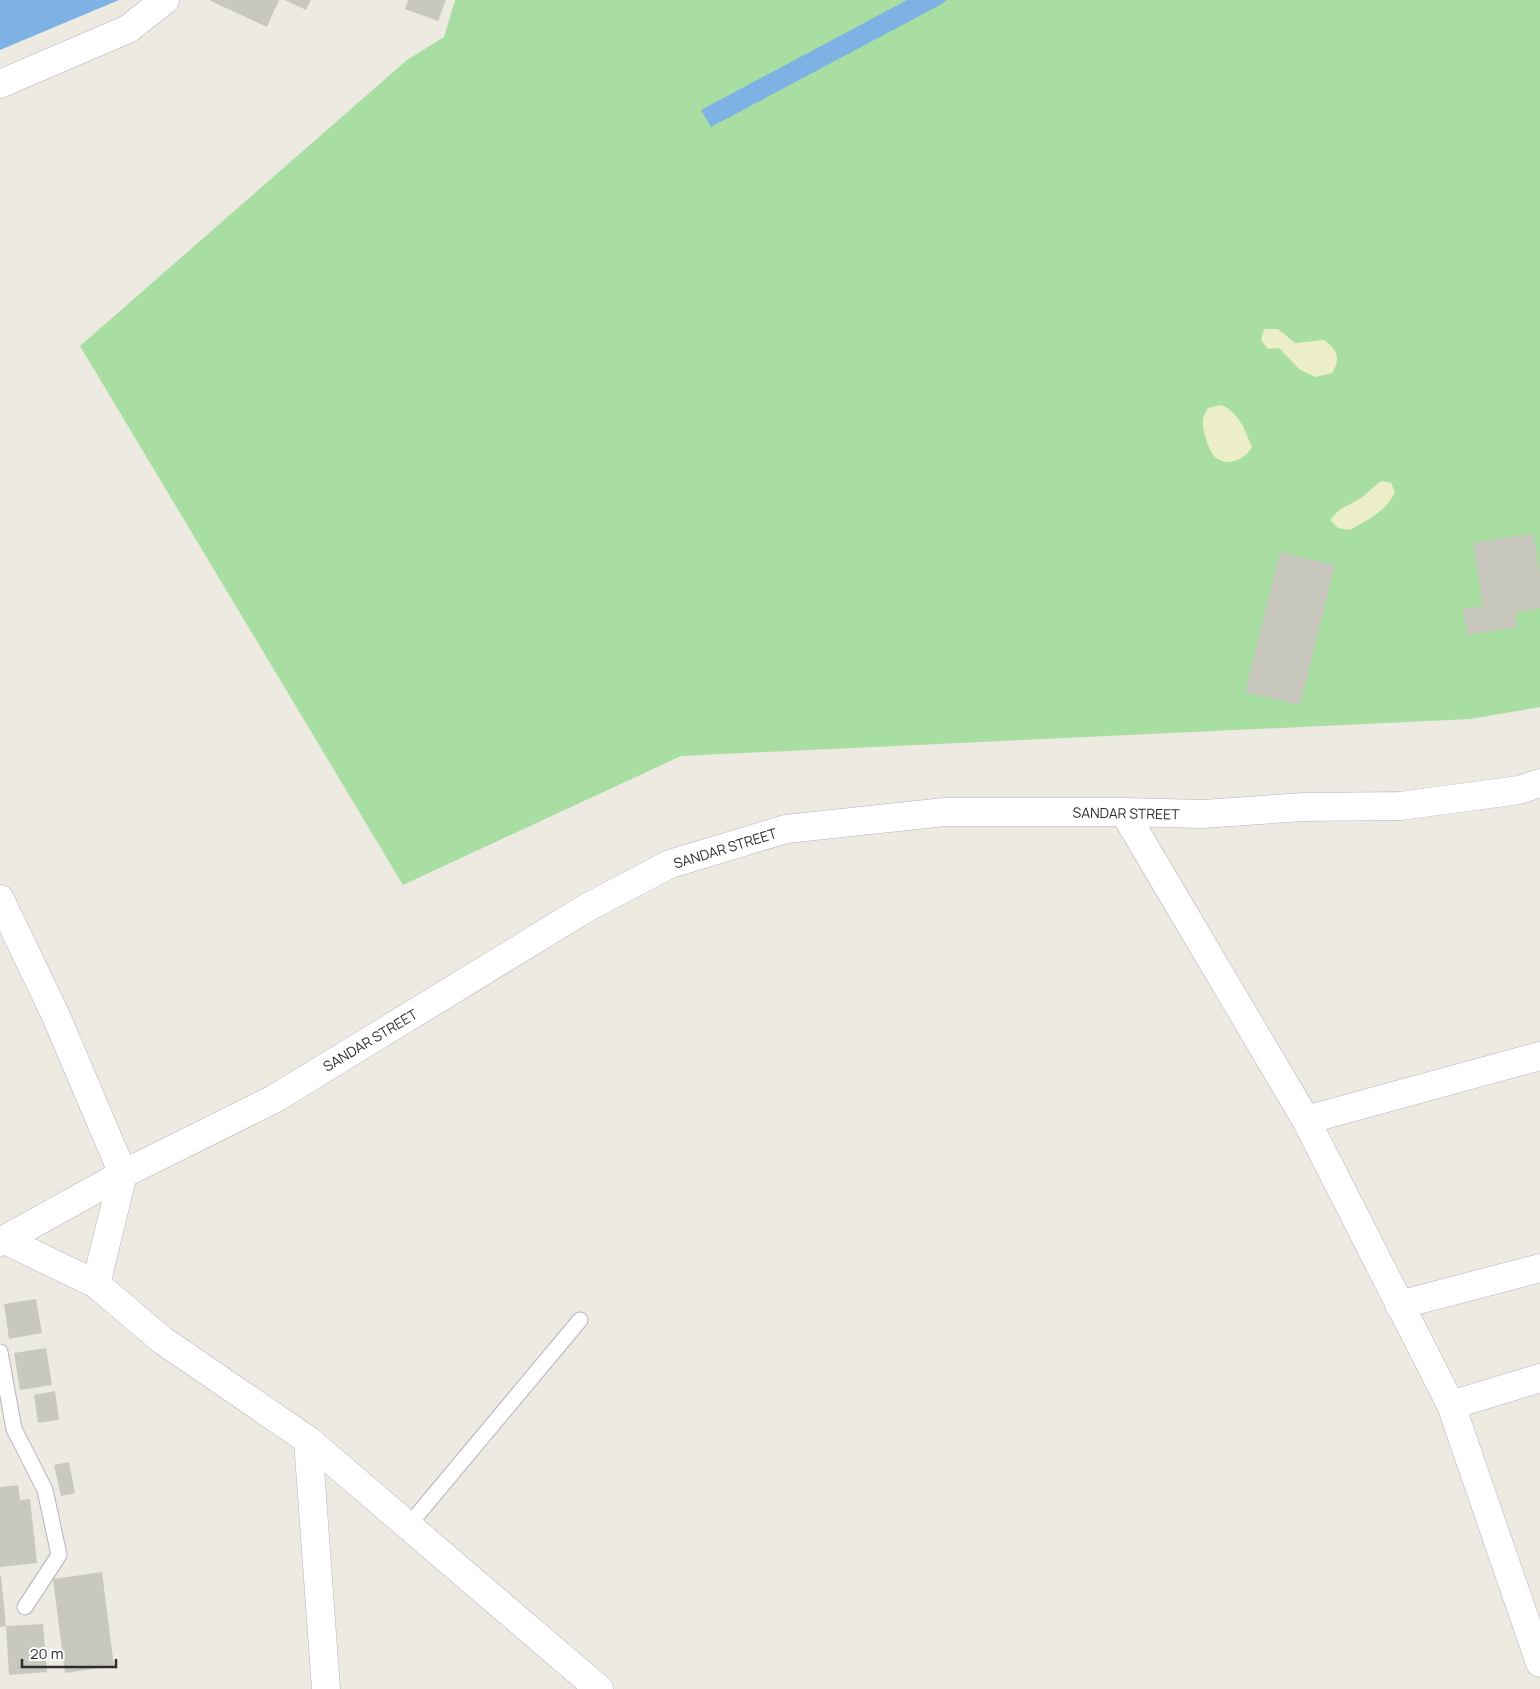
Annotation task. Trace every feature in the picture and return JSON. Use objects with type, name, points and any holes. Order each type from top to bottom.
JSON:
[{"type":"street","points":[[0,84],[128,29],[165,0]]},
{"type":"street","name":"SANDAR STREET","points":[[3,1241],[123,1174],[274,1099],[588,907],[670,864],[786,829],[945,812],[1203,814],[1303,807],[1400,806],[1519,790],[1540,783]]},
{"type":"street","points":[[1124,812],[1306,1120],[1451,1405],[1540,1663]]},
{"type":"street","points":[[0,898],[56,1016],[123,1174],[96,1284]]},
{"type":"street","points":[[1306,1120],[1540,1056]]},
{"type":"street","points":[[3,1241],[96,1284],[162,1340],[308,1440],[599,1689]]},
{"type":"street","points":[[1399,1305],[1540,1268]]},
{"type":"street","points":[[1451,1405],[1540,1378]]},
{"type":"street","points":[[308,1440],[326,1689]]},
{"type":"lane","points":[[408,1526],[580,1320]]},
{"type":"lane","points":[[0,1352],[14,1428],[45,1490],[59,1555],[25,1608]]},
{"type":"green space","points":[[455,0],[1540,0],[1540,707],[1470,719],[681,756],[403,885],[80,346],[407,60],[444,37]]},
{"type":"sand","points":[[1264,329],[1278,329],[1295,343],[1324,340],[1337,355],[1335,368],[1332,373],[1316,377],[1300,370],[1279,348],[1268,349],[1261,340]]},
{"type":"sand","points":[[1222,405],[1238,418],[1252,447],[1236,461],[1225,462],[1215,457],[1204,433],[1203,418],[1208,408]]},
{"type":"sand","points":[[1381,481],[1391,483],[1395,492],[1382,510],[1350,530],[1338,528],[1330,520],[1339,510],[1361,498]]},
{"type":"water","points":[[0,0],[119,0],[0,50]]},
{"type":"water","points":[[907,0],[947,0],[711,127],[701,110]]},
{"type":"building","points":[[209,0],[279,0],[267,27]]},
{"type":"building","points":[[285,0],[311,0],[306,10]]},
{"type":"building","points":[[408,0],[446,0],[438,21],[405,9]]},
{"type":"building","points":[[1533,533],[1540,575],[1540,608],[1515,613],[1518,627],[1467,635],[1463,609],[1483,606],[1473,543]]},
{"type":"building","points":[[1280,552],[1335,565],[1300,705],[1245,692]]},
{"type":"building","points":[[36,1299],[42,1333],[9,1339],[4,1304]]},
{"type":"building","points":[[46,1348],[52,1385],[20,1390],[14,1353]]},
{"type":"building","points":[[55,1391],[59,1420],[38,1423],[34,1395]]},
{"type":"building","points":[[69,1462],[75,1493],[61,1496],[54,1465]]},
{"type":"building","points":[[18,1485],[20,1500],[30,1499],[37,1563],[0,1567],[0,1487]]},
{"type":"building","points":[[102,1572],[114,1666],[65,1673],[53,1579]]},
{"type":"building","points":[[0,1575],[6,1626],[0,1627]]},
{"type":"building","points":[[43,1624],[47,1672],[9,1675],[6,1626]]}]
